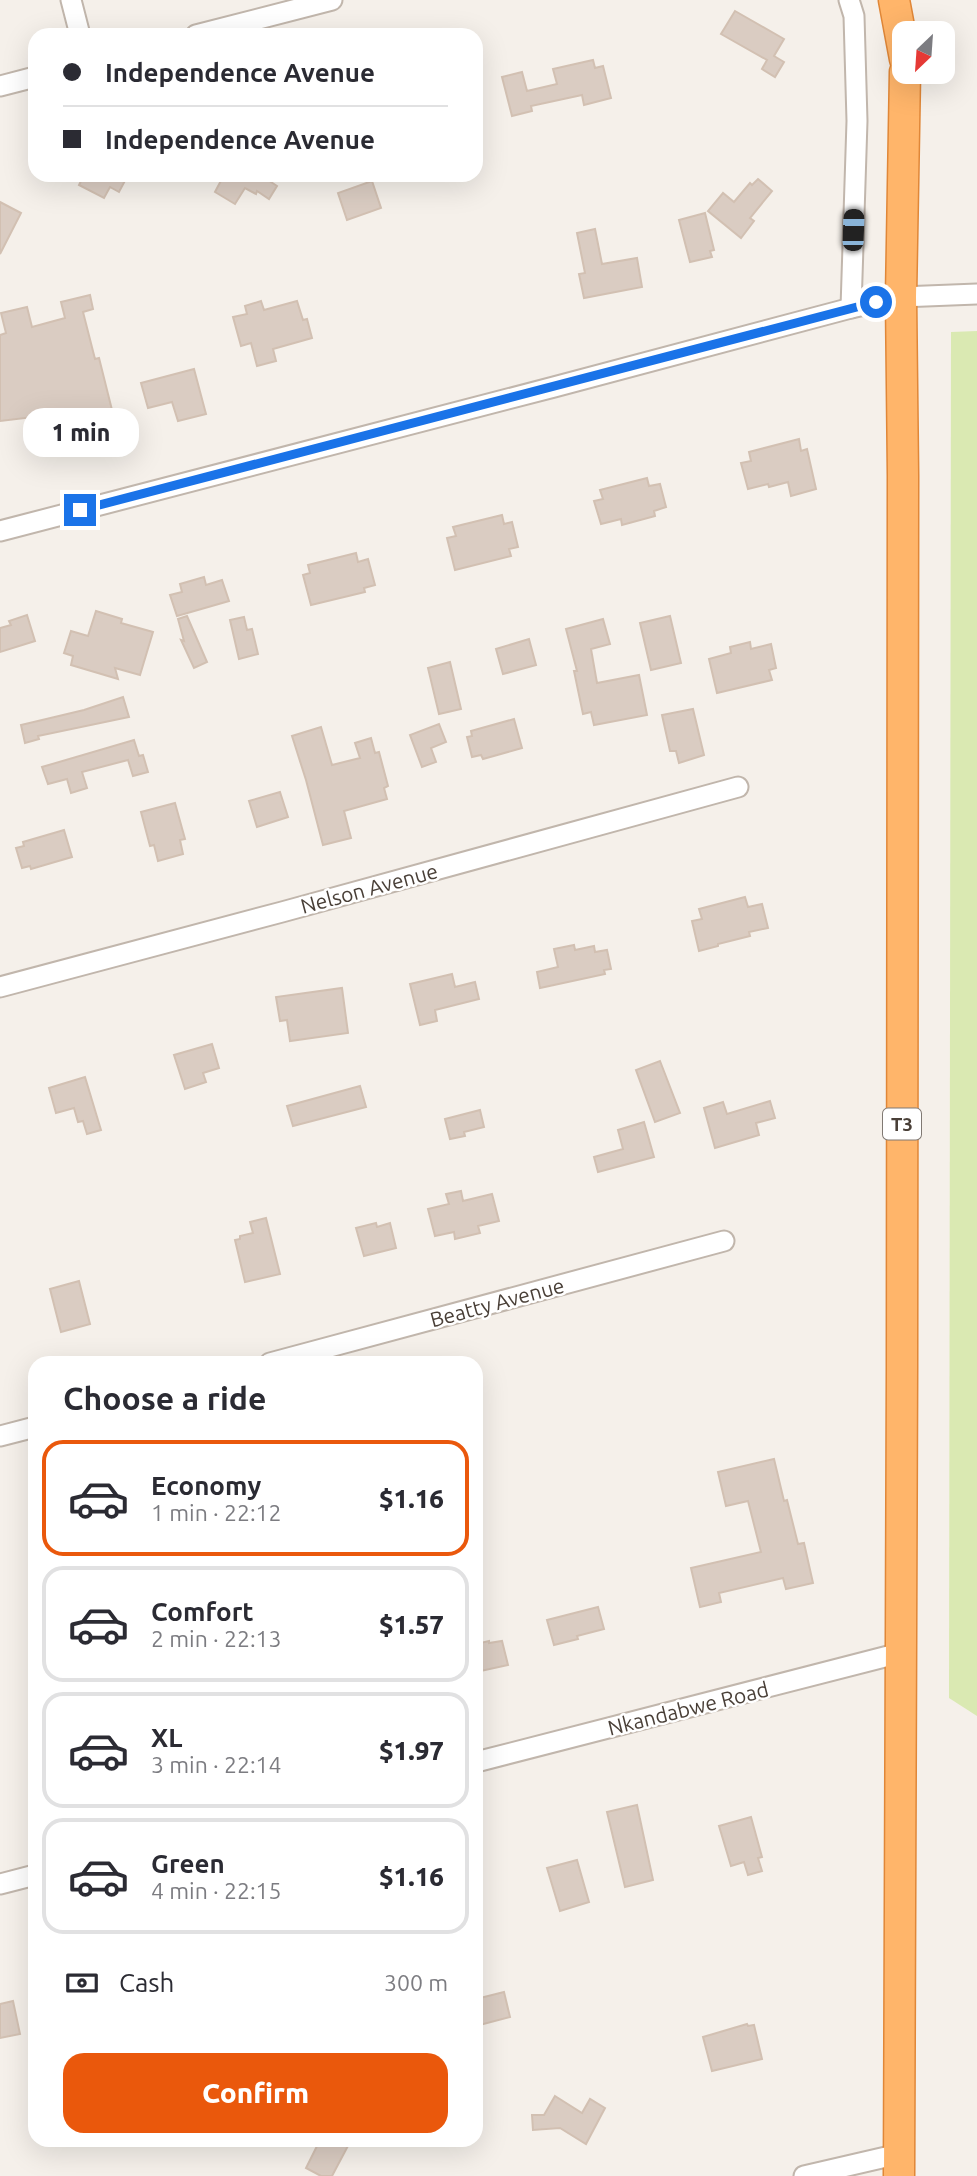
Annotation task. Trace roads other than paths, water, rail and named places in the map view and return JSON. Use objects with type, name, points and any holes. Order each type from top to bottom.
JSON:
[{"type":"highway","points":[[894,0],[898,21]]},
{"type":"highway","name":"T3","points":[[899,2165],[903,476],[901,296],[905,84]]},
{"type":"street","points":[[71,0],[78,28]]},
{"type":"street","points":[[223,28],[332,0]]},
{"type":"street","points":[[849,0],[853,16],[858,121],[851,308]]},
{"type":"street","points":[[0,86],[28,79]]},
{"type":"street","points":[[0,531],[851,308],[901,296],[977,294]]},
{"type":"street","name":"Nelson Avenue","points":[[0,987],[738,787]]},
{"type":"street","name":"Beatty Avenue","points":[[296,1356],[724,1241]]},
{"type":"street","points":[[0,1436],[28,1429]]},
{"type":"street","name":"Nkandabwe Road","points":[[483,1760],[900,1653]]},
{"type":"street","points":[[0,1884],[28,1877]]},
{"type":"street","points":[[804,2176],[899,2165]]}]
